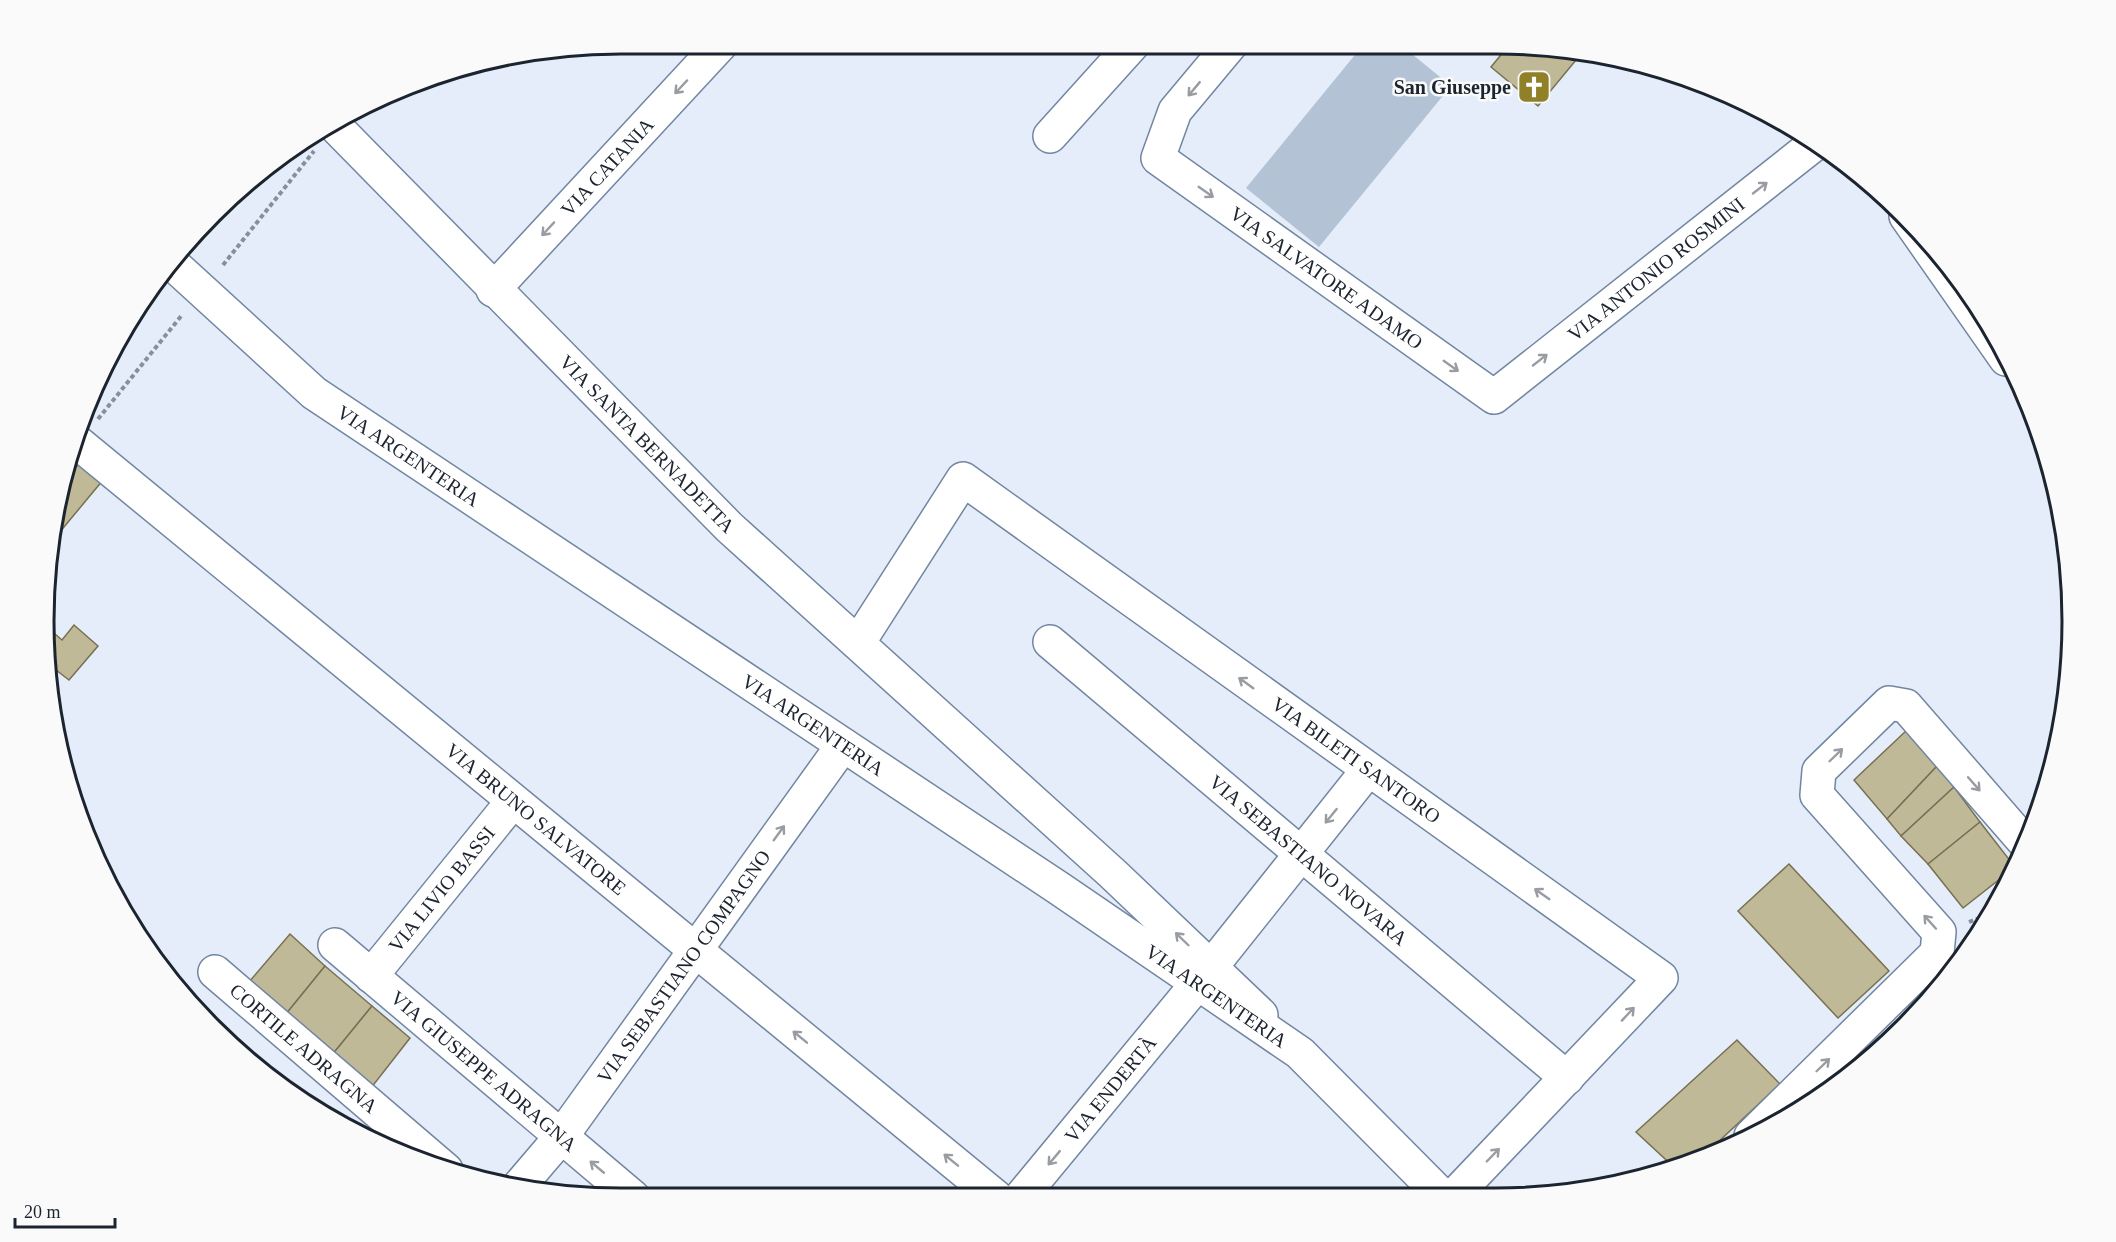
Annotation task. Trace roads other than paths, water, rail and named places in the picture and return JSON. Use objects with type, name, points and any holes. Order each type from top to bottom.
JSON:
[{"type":"street","name":"VIA CATANIA","points":[[493,290],[712,54]]},
{"type":"street","points":[[1050,136],[1124,54]]},
{"type":"street","name":"VIA SALVATORE ADAMO","points":[[1223,54],[1175,111],[1158,158],[1494,396]]},
{"type":"street","name":"VIA SANTA BERNADETTA","points":[[338,129],[493,290],[729,527],[1090,853],[1204,975]]},
{"type":"street","name":"VIA ANTONIO ROSMINI","points":[[1494,396],[1808,149]]},
{"type":"street","name":"VIA ARGENTERIA","points":[[177,268],[314,393],[1060,888],[1204,975],[1300,1053],[1434,1188]]},
{"type":"street","name":"VIA BRUNO SALVATORE","points":[[82,446],[985,1188]]},
{"type":"street","name":"VIA BILETI SANTORO","points":[[858,643],[963,479],[1661,978],[1462,1188]]},
{"type":"street","name":"VIA SEBASTIANO NOVARA","points":[[1050,642],[1567,1078]]},
{"type":"street","points":[[1772,1115],[1937,953],[1939,932],[1817,795],[1820,771],[1889,703],[1906,706],[2020,836]]},
{"type":"street","name":"VIA SEBASTIANO COMPAGNO","points":[[525,1179],[561,1137],[843,745]]},
{"type":"street","name":"VIA ENDERTÀ","points":[[1028,1188],[1204,975],[1368,770]]},
{"type":"street","name":"VIA LIVIO BASSI","points":[[371,976],[513,801]]},
{"type":"street","points":[[1060,888],[1090,853]]},
{"type":"street","name":"VIA GIUSEPPE ADRAGNA","points":[[335,945],[622,1188]]},
{"type":"street","name":"CORTILE ADRAGNA","points":[[215,972],[427,1153]]},
{"type":"place","name":"San Giuseppe","points":[[1534,87]]}]
